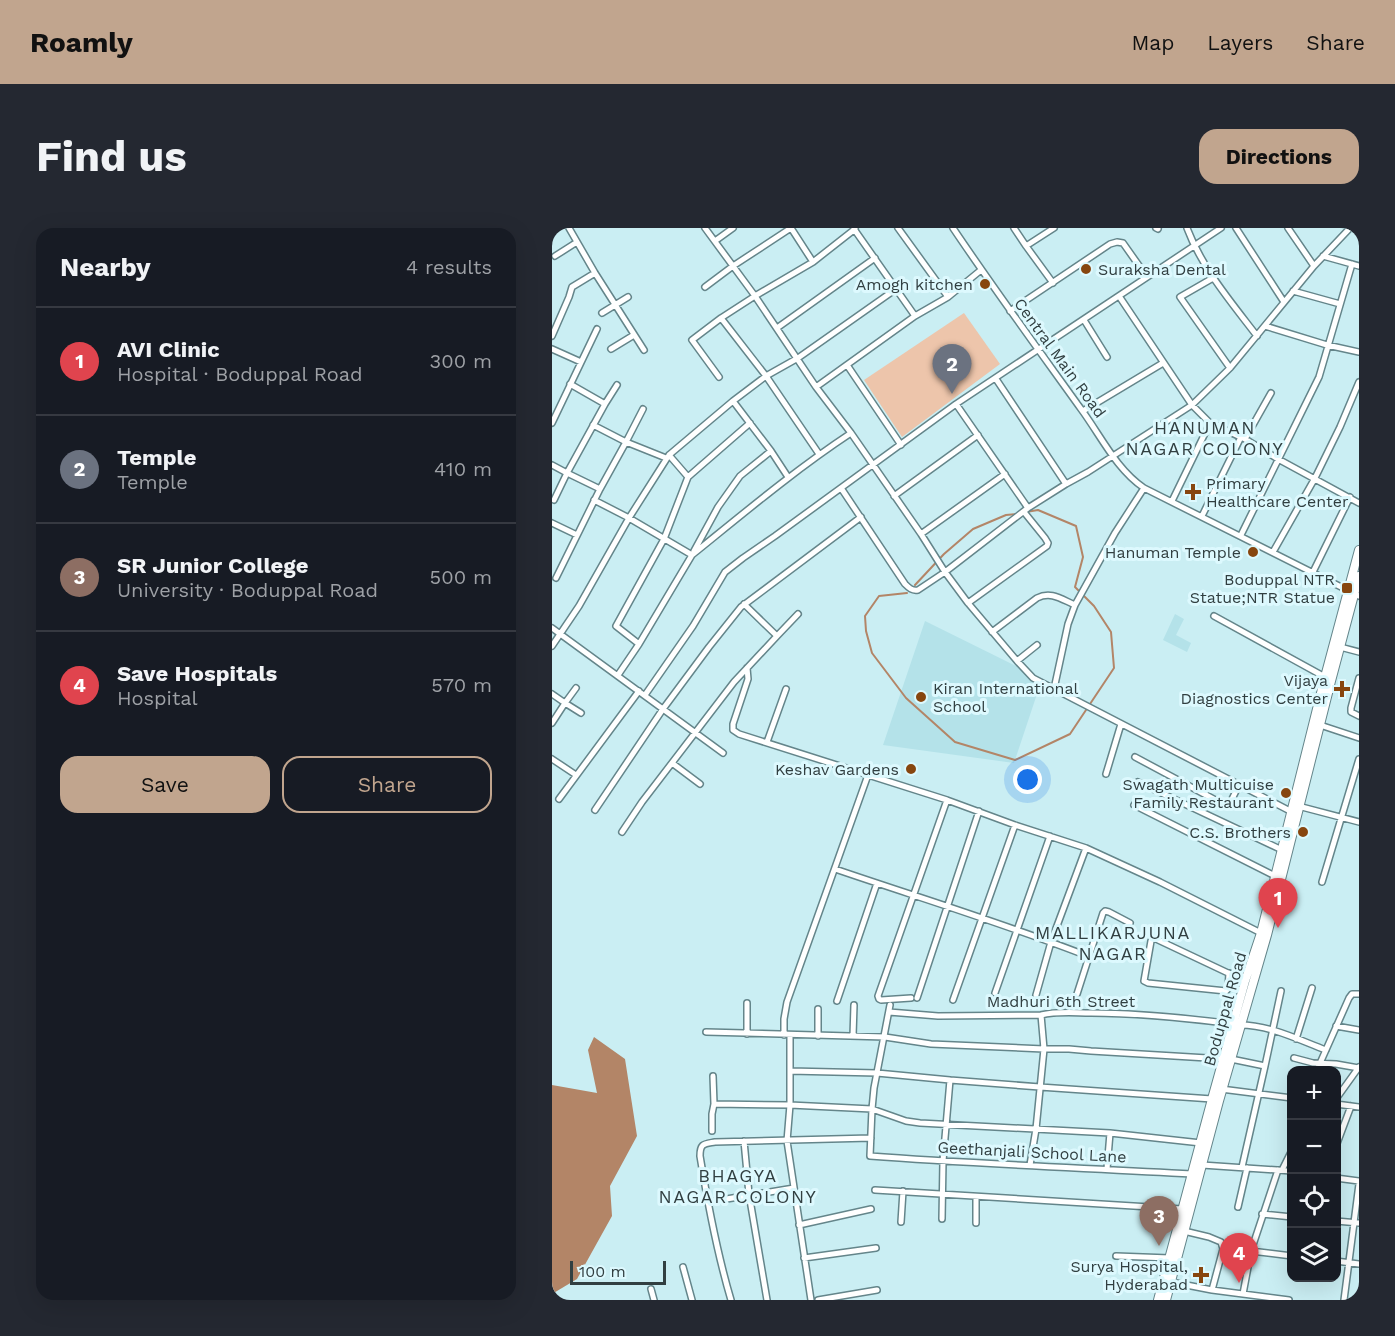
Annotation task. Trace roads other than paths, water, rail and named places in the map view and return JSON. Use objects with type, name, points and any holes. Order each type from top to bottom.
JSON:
[{"type":"street","points":[[570,228],[595,273],[644,350]]},
{"type":"street","points":[[705,228],[755,296],[945,572],[992,632],[1033,678],[1239,785],[1295,808],[1359,822]]},
{"type":"street","points":[[715,241],[733,228]]},
{"type":"street","points":[[705,286],[791,228],[813,262]]},
{"type":"street","points":[[898,228],[948,297]]},
{"type":"street","name":"Central Main Road","points":[[953,228],[1127,474],[1144,488],[1354,593]]},
{"type":"street","points":[[1014,228],[1053,284]]},
{"type":"street","points":[[1026,246],[1054,228]]},
{"type":"street","points":[[1186,228],[1213,278],[1257,336]]},
{"type":"street","points":[[645,695],[693,626],[725,572],[956,404],[996,380],[1221,228]]},
{"type":"street","points":[[1236,228],[1284,302]]},
{"type":"street","points":[[1288,228],[1314,266]]},
{"type":"street","points":[[841,488],[909,588],[914,591],[918,590],[1026,510],[1192,405],[1230,368],[1314,266],[1350,228]]},
{"type":"street","points":[[719,377],[692,340],[755,296],[813,262],[854,229],[915,316]]},
{"type":"street","points":[[555,256],[578,242]]},
{"type":"street","points":[[1010,311],[1110,244],[1117,242],[1123,243],[1147,277]]},
{"type":"street","points":[[1323,256],[1359,266]]},
{"type":"street","points":[[777,328],[875,258]]},
{"type":"street","points":[[1241,536],[1319,377],[1352,264]]},
{"type":"street","points":[[816,387],[915,316],[948,297],[981,270]]},
{"type":"street","points":[[552,336],[570,297],[572,287],[595,273]]},
{"type":"street","points":[[1213,278],[1180,297],[1230,368]]},
{"type":"street","points":[[552,646],[579,606],[629,518],[668,456],[766,376],[798,358],[896,289]]},
{"type":"street","points":[[1293,291],[1340,304]]},
{"type":"street","points":[[1119,296],[1192,405],[1210,423],[1243,438],[1359,503]]},
{"type":"street","points":[[602,313],[628,297]]},
{"type":"street","points":[[721,318],[766,376],[819,454]]},
{"type":"street","points":[[1084,320],[1107,357]]},
{"type":"street","points":[[1265,326],[1359,352]]},
{"type":"street","points":[[552,423],[597,329]]},
{"type":"street","points":[[611,349],[634,335]]},
{"type":"street","points":[[552,349],[581,362]]},
{"type":"street","points":[[1083,411],[1164,363]]},
{"type":"street","points":[[847,365],[901,446]]},
{"type":"street","points":[[996,380],[1066,484]]},
{"type":"street","points":[[1274,552],[1315,478],[1359,382]]},
{"type":"street","points":[[570,384],[605,404]]},
{"type":"street","points":[[554,500],[593,425],[617,385]]},
{"type":"street","points":[[1202,516],[1243,438],[1271,393]]},
{"type":"street","points":[[733,401],[788,477]]},
{"type":"street","points":[[956,404],[1005,474],[1048,543],[969,603]]},
{"type":"street","points":[[556,578],[594,500],[643,409]]},
{"type":"street","points":[[639,644],[616,626],[664,539],[688,477],[750,423]]},
{"type":"street","points":[[1172,501],[1210,423]]},
{"type":"street","points":[[593,425],[626,442],[668,456],[688,477]]},
{"type":"street","points":[[692,555],[788,477],[850,433]]},
{"type":"street","points":[[894,496],[978,435]]},
{"type":"street","points":[[618,675],[692,555],[718,507],[740,476],[771,451]]},
{"type":"street","points":[[552,465],[600,489]]},
{"type":"street","points":[[921,534],[1005,474]]},
{"type":"street","points":[[1054,689],[1068,624],[1075,605],[1115,533],[1144,488]]},
{"type":"street","points":[[1313,572],[1350,497]]},
{"type":"street","points":[[594,500],[692,555]]},
{"type":"street","points":[[595,810],[663,709],[744,604],[861,517]]},
{"type":"street","points":[[552,523],[577,535]]},
{"type":"street","name":"Boduppal Road","points":[[1246,988],[1267,935],[1325,677],[1354,593],[1359,550]]},
{"type":"street","name":"Boduppal Road","points":[[1166,1300],[1275,876],[1320,725],[1359,576]]},
{"type":"street","points":[[992,632],[1044,594],[1075,605]]},
{"type":"street","points":[[744,604],[777,636]]},
{"type":"street","points":[[622,832],[642,802],[734,682],[798,614]]},
{"type":"street","points":[[1214,615],[1325,677]]},
{"type":"street","points":[[552,628],[723,753]]},
{"type":"street","points":[[1017,661],[1037,645]]},
{"type":"street","points":[[1340,647],[1359,652]]},
{"type":"street","points":[[747,668],[748,678],[732,727],[739,734],[947,800],[1086,848],[1261,933]]},
{"type":"street","points":[[1359,678],[1351,712],[1359,716]]},
{"type":"street","points":[[552,723],[576,688]]},
{"type":"street","points":[[767,742],[786,689]]},
{"type":"street","points":[[559,799],[639,691]]},
{"type":"street","points":[[552,694],[581,713]]},
{"type":"street","points":[[1106,774],[1121,724]]},
{"type":"street","points":[[1320,725],[1359,738]]},
{"type":"street","points":[[1134,757],[1221,804],[1230,803],[1239,785]]},
{"type":"street","points":[[552,759],[576,775]]},
{"type":"street","points":[[1322,882],[1359,759]]},
{"type":"street","points":[[672,763],[700,784]]},
{"type":"street","points":[[811,1300],[787,1141],[790,1105],[787,1035],[784,1018],[787,1002],[867,776]]},
{"type":"street","points":[[1138,782],[1282,850]]},
{"type":"street","points":[[947,800],[878,996],[881,1000],[914,998],[979,811]]},
{"type":"street","points":[[1134,805],[1275,876]]},
{"type":"street","points":[[953,1000],[1015,825]]},
{"type":"street","points":[[995,993],[1050,836]]},
{"type":"street","points":[[1036,995],[1051,942],[1086,848]]},
{"type":"street","points":[[835,868],[1090,957]]},
{"type":"street","points":[[837,1001],[878,883]]},
{"type":"street","points":[[1077,994],[1103,913],[1109,912],[1130,923]]},
{"type":"street","points":[[1229,973],[1226,991],[1144,981],[1151,941],[1156,939],[1229,973],[1246,988]]},
{"type":"street","points":[[1296,1039],[1312,988]]},
{"type":"street","points":[[1238,1207],[1258,1093],[1281,991]]},
{"type":"street","points":[[1318,1066],[1349,998],[1352,994],[1359,994]]},
{"type":"street","points":[[747,1003],[747,1034]]},
{"type":"street","points":[[853,1036],[854,1005]]},
{"type":"street","points":[[731,1300],[721,1267],[700,1149],[705,1143],[871,1138],[877,1073],[890,1005]]},
{"type":"street","points":[[818,1009],[818,1036]]},
{"type":"street","name":"Madhuri 6th Street","points":[[889,1012],[938,1016],[1041,1016],[1053,1012],[1160,1015],[1253,1025],[1326,1050]]},
{"type":"street","points":[[1030,1165],[1044,1049],[1041,1016]]},
{"type":"street","points":[[1336,1026],[1359,1030]]},
{"type":"street","points":[[706,1032],[885,1037],[931,1044],[1069,1048],[1099,1052],[1227,1059],[1265,1066]]},
{"type":"street","points":[[1294,1058],[1315,1066]]},
{"type":"street","points":[[1324,1066],[1336,1064],[1359,1068],[1341,1092]]},
{"type":"street","points":[[789,1071],[877,1073],[1040,1088],[1212,1098]]},
{"type":"street","points":[[712,1131],[713,1076]]},
{"type":"street","points":[[942,1220],[943,1161],[950,1080]]},
{"type":"street","points":[[1219,1089],[1287,1097]]},
{"type":"street","name":"Boduppal Road","points":[[1158,1300],[1212,1098],[1219,1089]]},
{"type":"street","points":[[714,1104],[872,1108],[906,1121],[1110,1133],[1201,1143]]},
{"type":"street","points":[[1341,1105],[1359,1107]]},
{"type":"street","points":[[1341,1133],[1351,1106]]},
{"type":"street","points":[[1107,1169],[1110,1133]]},
{"type":"street","name":"Geethanjali School Lane","points":[[871,1138],[870,1156],[1192,1174]]},
{"type":"street","points":[[744,1141],[749,1194],[766,1300]]},
{"type":"street","points":[[1244,1294],[1251,1251],[1262,1214],[1287,1158]]},
{"type":"street","points":[[1202,1165],[1287,1171]]},
{"type":"street","points":[[1341,1179],[1359,1182],[1356,1223],[1344,1300]]},
{"type":"street","points":[[708,1202],[794,1188]]},
{"type":"street","points":[[875,1190],[1182,1209]]},
{"type":"street","points":[[902,1222],[903,1191]]},
{"type":"street","points":[[976,1197],[976,1223]]},
{"type":"street","points":[[799,1225],[871,1209]]},
{"type":"street","points":[[1262,1214],[1287,1216]]},
{"type":"street","points":[[1341,1222],[1356,1223]]},
{"type":"street","points":[[1184,1231],[1221,1242],[1223,1249],[1212,1290]]},
{"type":"street","points":[[804,1258],[876,1248]]},
{"type":"street","points":[[1251,1251],[1287,1255]]},
{"type":"street","points":[[1116,1256],[1170,1258]]},
{"type":"street","points":[[1341,1262],[1359,1264]]},
{"type":"street","points":[[684,1267],[692,1300]]},
{"type":"street","points":[[1171,1282],[1288,1300]]},
{"type":"street","points":[[651,1289],[654,1300]]},
{"type":"street","points":[[818,1300],[877,1290]]},
{"type":"waterway","points":[[907,593],[879,596],[865,616],[866,631],[872,653],[906,698],[955,742],[1015,760],[1070,734],[1114,668],[1111,632],[1094,606],[1075,587],[1083,557],[1076,526],[1038,510],[1026,512]]},
{"type":"waterway","points":[[915,585],[944,554],[973,529],[1006,515],[1017,514]]},
{"type":"place","name":"Suraksha Dental","points":[[1086,269]]},
{"type":"place","name":"Amogh kitchen","points":[[985,284]]},
{"type":"place","name":"Temple","points":[[952,394]]},
{"type":"place","name":"Primary Healthcare Center","points":[[1193,492]]},
{"type":"place","name":"Hanuman Temple","points":[[1253,552]]},
{"type":"place","name":"Boduppal NTR Statue;NTR Statue","points":[[1347,588]]},
{"type":"place","name":"Vijaya Diagnostics Center","points":[[1342,689]]},
{"type":"place","name":"Kiran International School","points":[[921,697]]},
{"type":"place","name":"Keshav Gardens","points":[[911,769]]},
{"type":"place","name":"Swagath Multicuise Family Restaurant","points":[[1286,793]]},
{"type":"place","name":"C.S. Brothers","points":[[1303,832]]},
{"type":"place","name":"AVI Clinic","points":[[1278,928]]},
{"type":"place","name":"SR Junior College","points":[[1159,1246]]},
{"type":"place","name":"Surya Hospital, Hyderabad","points":[[1201,1275]]},
{"type":"place","name":"Save Hospitals","points":[[1239,1283]]},
{"type":"district","name":"HANUMAN NAGAR COLONY","points":[[1205,437]]},
{"type":"district","name":"MALLIKARJUNA NAGAR","points":[[1113,942]]},
{"type":"district","name":"BHAGYA NAGAR COLONY","points":[[738,1185]]}]
